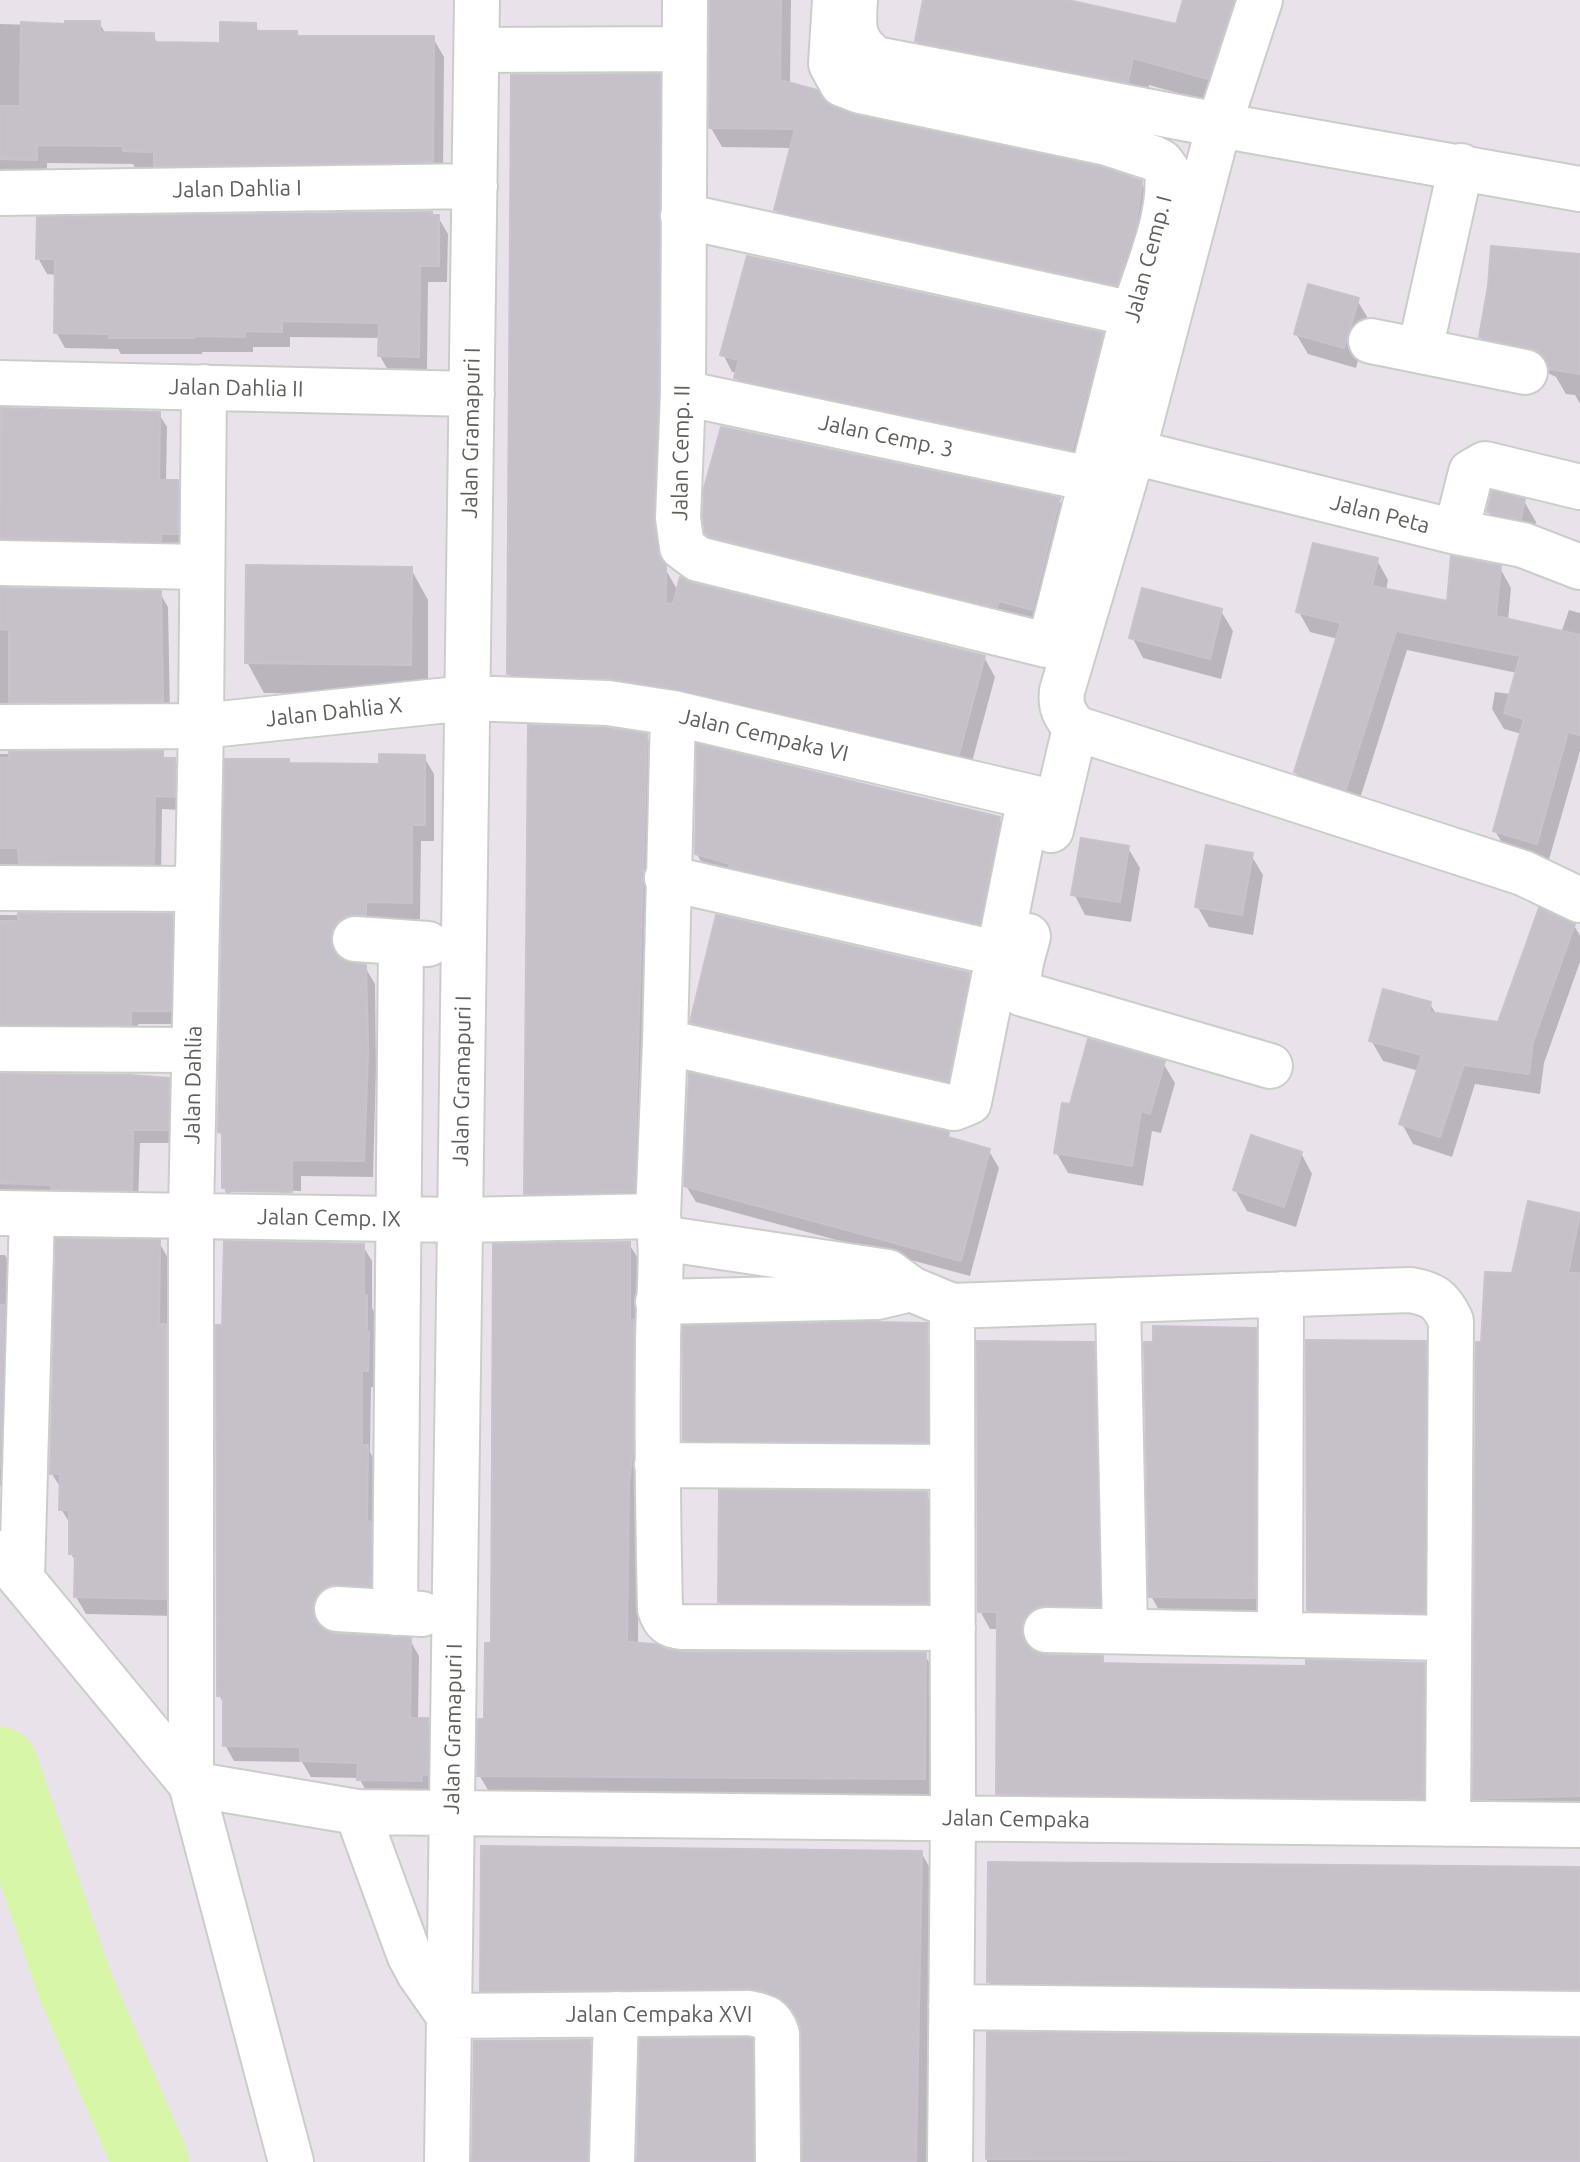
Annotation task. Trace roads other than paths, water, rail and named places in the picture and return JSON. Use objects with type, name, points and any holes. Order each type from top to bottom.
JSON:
[{"type":"street","name":"Jalan Gramapuri I","points":[[447,2162],[477,0]]},
{"type":"street","name":"Jalan Cemp. II","points":[[685,0],[680,540],[688,554],[698,559],[1026,642]]},
{"type":"street","name":"Jalan Cemp. I","points":[[835,0],[831,64],[842,84],[860,91],[1107,143],[1161,162],[1167,170],[1163,218],[1133,314],[1051,640],[1046,645],[1026,642]]},
{"type":"street","points":[[855,0],[855,34],[861,49],[876,59],[1219,125],[1580,189]]},
{"type":"street","points":[[1260,0],[1219,125],[1133,452],[1062,691],[1064,714],[1075,728],[1523,873],[1580,900]]},
{"type":"street","points":[[477,50],[685,49]]},
{"type":"street","points":[[1420,350],[1461,166]]},
{"type":"street","name":"Jalan Dahlia I","points":[[0,193],[475,186]]},
{"type":"street","points":[[683,216],[1133,314]]},
{"type":"street","points":[[1371,341],[1525,372]]},
{"type":"street","name":"Jalan Dahlia II","points":[[0,383],[472,394]]},
{"type":"street","name":"Jalan Dahlia","points":[[191,1784],[191,1216],[204,387]]},
{"type":"street","name":"Jalan Cemp. 3","points":[[683,393],[1090,479]]},
{"type":"street","name":"Jalan Peta","points":[[1133,452],[1456,532],[1471,472],[1479,465],[1580,487]]},
{"type":"street","points":[[1456,532],[1523,545],[1580,567]]},
{"type":"street","points":[[0,563],[201,567]]},
{"type":"street","name":"Jalan Cempaka VI","points":[[467,698],[608,703],[673,713],[1043,800]]},
{"type":"street","name":"Jalan Dahlia X","points":[[0,727],[201,726],[467,698]]},
{"type":"street","points":[[673,713],[658,1302],[660,1609],[664,1621],[672,1626],[953,1628]]},
{"type":"street","points":[[665,1042],[954,1108],[969,1102],[1000,954],[1043,800],[1075,728]]},
{"type":"street","points":[[1043,800],[1019,978],[1023,994],[1270,1066]]},
{"type":"street","points":[[667,878],[1000,954]]},
{"type":"street","points":[[0,888],[196,889]]},
{"type":"street","points":[[355,939],[464,947]]},
{"type":"street","points":[[395,1613],[401,943]]},
{"type":"street","points":[[0,1049],[194,1050]]},
{"type":"street","points":[[16,1213],[11,1566],[191,1784],[291,2162]]},
{"type":"street","name":"Jalan Cemp. IX","points":[[16,1213],[460,1220],[660,1227],[888,1272],[911,1289],[952,1306]]},
{"type":"street","points":[[658,1302],[877,1297],[911,1289]]},
{"type":"street","points":[[950,2162],[952,1306],[1410,1290],[1433,1294],[1443,1304],[1451,1321],[1448,1824]]},
{"type":"street","points":[[1280,1635],[1281,1294]]},
{"type":"street","points":[[1118,1300],[1125,1631]]},
{"type":"street","points":[[657,1465],[952,1467]]},
{"type":"street","points":[[337,1609],[455,1616]]},
{"type":"street","points":[[1046,1630],[1447,1638]]},
{"type":"street","name":"Jalan Cempaka","points":[[191,1784],[357,1812],[1580,1825]]},
{"type":"street","points":[[357,1812],[409,1954],[449,2016]]},
{"type":"street","points":[[951,2007],[1580,2014]]},
{"type":"street","name":"Jalan Cempaka XVI","points":[[449,2016],[749,2013],[765,2016],[774,2023],[777,2034],[778,2162]]},
{"type":"street","points":[[612,2162],[616,2014]]},
{"type":"waterway","points":[[0,1765],[75,1985],[151,2162]]}]
